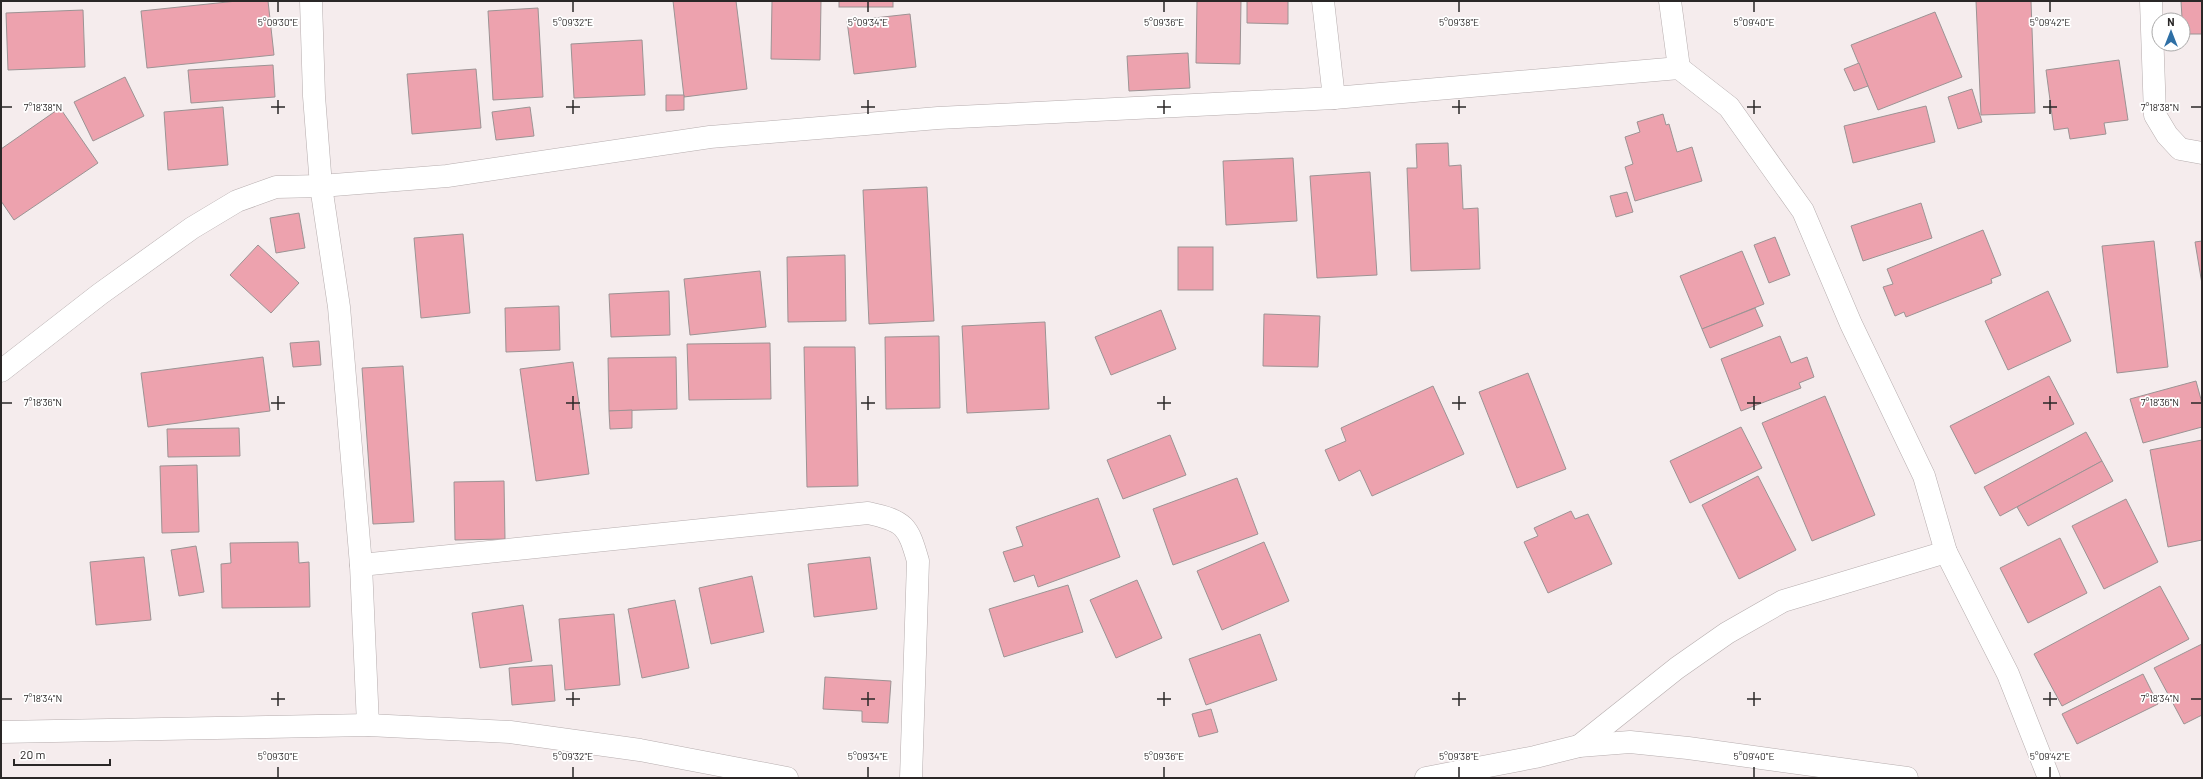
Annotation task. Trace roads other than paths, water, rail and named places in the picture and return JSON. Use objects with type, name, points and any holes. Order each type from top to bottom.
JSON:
[{"type":"street","points":[[311,1],[314,96],[321,186],[339,306],[361,565],[368,725]]},
{"type":"street","points":[[1323,1],[1334,98]]},
{"type":"street","points":[[1670,1],[1679,68]]},
{"type":"street","points":[[2151,1],[2156,115],[2167,135],[2180,150],[2202,154]]},
{"type":"street","points":[[1,370],[100,294],[192,228],[237,201],[276,187],[321,186],[447,176],[710,137],[938,118],[1334,98],[1679,68],[1729,107],[1803,211],[1852,324],[1924,476],[1946,552],[2008,674],[2049,778]]},
{"type":"street","points":[[361,565],[868,513],[893,518],[910,534],[918,561],[911,778]]},
{"type":"street","points":[[1579,746],[1677,668],[1727,633],[1783,601],[1946,552]]},
{"type":"street","points":[[1,732],[368,725],[510,732],[640,750],[786,778]]},
{"type":"street","points":[[1426,778],[1535,757],[1579,746],[1630,742],[1907,778]]}]
